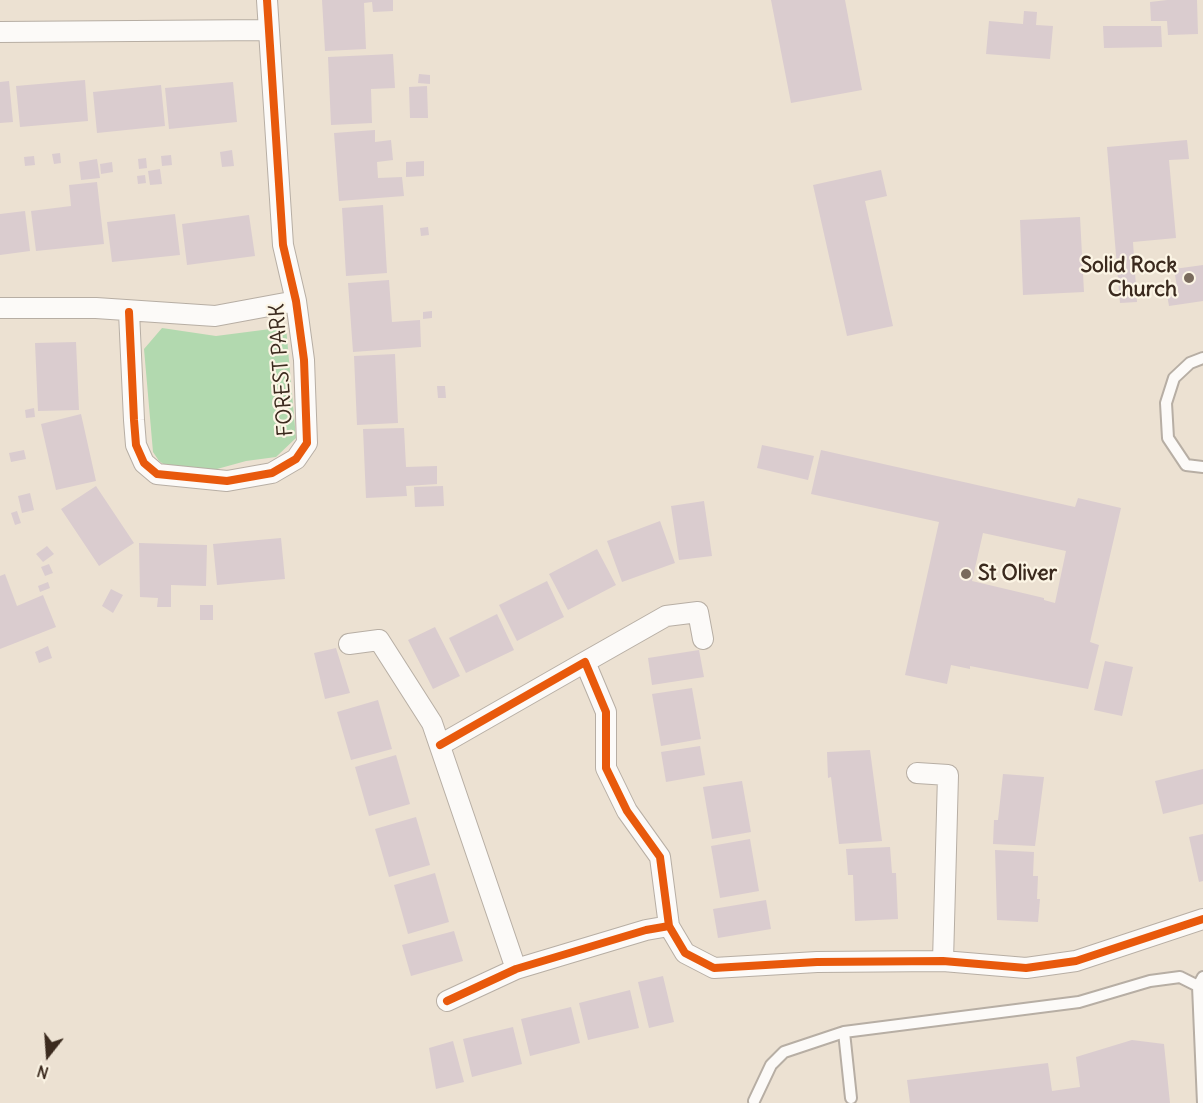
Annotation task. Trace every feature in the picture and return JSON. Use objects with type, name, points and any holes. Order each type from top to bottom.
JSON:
[{"type":"street","name":"FOREST PARK","points":[[129,312],[136,445],[144,463],[157,474],[227,481],[272,473],[296,459],[307,443],[304,360],[296,301],[283,245],[267,0]]},
{"type":"street","points":[[0,32],[269,30]]},
{"type":"street","name":"FOREST PARK","points":[[0,308],[96,308],[215,316],[296,301]]},
{"type":"street","points":[[440,745],[666,616],[698,612],[703,639]]},
{"type":"street","points":[[349,644],[379,640],[432,723],[516,969]]},
{"type":"street","points":[[585,662],[606,712],[606,768],[627,811],[660,857],[669,926],[685,953],[714,968],[817,962],[943,961],[1026,968],[1076,961],[1203,919]]},
{"type":"street","points":[[917,773],[948,775],[943,961]]},
{"type":"street","points":[[447,1001],[516,969],[646,930],[669,926]]},
{"type":"lane","points":[[1203,358],[1190,363],[1174,378],[1166,403],[1168,438],[1186,465],[1203,467]]},
{"type":"lane","points":[[754,1101],[771,1065],[784,1052],[844,1032],[1079,1002],[1150,981],[1180,976],[1200,981],[1203,1103]]},
{"type":"lane","points":[[844,1032],[851,1098]]},
{"type":"green space","points":[[286,327],[296,438],[276,457],[246,461],[217,469],[192,472],[169,468],[159,461],[153,452],[144,349],[162,328],[216,336]]},
{"type":"building","points":[[322,0],[393,0],[393,11],[373,12],[372,2],[364,3],[366,49],[325,51]]},
{"type":"building","points":[[771,0],[845,0],[862,90],[791,103]]},
{"type":"building","points":[[1197,0],[1198,34],[1168,35],[1167,21],[1151,21],[1150,2]]},
{"type":"building","points":[[1024,11],[1037,12],[1036,25],[1053,26],[1050,59],[986,54],[989,21],[1023,24]]},
{"type":"building","points":[[1103,26],[1161,26],[1162,47],[1104,48]]},
{"type":"building","points":[[393,54],[395,88],[371,89],[372,123],[331,125],[328,57]]},
{"type":"building","points":[[419,74],[430,75],[430,84],[418,83]]},
{"type":"building","points":[[85,80],[88,121],[20,127],[16,86]]},
{"type":"building","points":[[9,81],[13,122],[0,123],[0,82]]},
{"type":"building","points":[[233,82],[237,122],[169,129],[165,88]]},
{"type":"building","points":[[161,85],[165,126],[97,133],[93,92]]},
{"type":"building","points":[[427,86],[428,118],[410,118],[409,87]]},
{"type":"building","points":[[375,130],[375,142],[391,140],[393,160],[377,162],[378,178],[402,177],[404,196],[339,201],[334,133]]},
{"type":"building","points":[[1187,140],[1189,159],[1169,160],[1176,238],[1133,242],[1137,302],[1120,303],[1107,147]]},
{"type":"building","points":[[232,150],[234,166],[222,167],[220,152]]},
{"type":"building","points":[[60,153],[61,163],[54,164],[52,154]]},
{"type":"building","points":[[171,155],[172,165],[162,166],[161,156]]},
{"type":"building","points":[[34,156],[35,165],[25,166],[24,157]]},
{"type":"building","points":[[146,158],[147,168],[139,169],[138,159]]},
{"type":"building","points":[[97,159],[100,178],[81,180],[79,162]]},
{"type":"building","points":[[424,161],[424,176],[406,177],[406,162]]},
{"type":"building","points":[[112,162],[113,172],[101,174],[100,164]]},
{"type":"building","points":[[160,169],[162,184],[150,185],[148,171]]},
{"type":"building","points":[[881,170],[887,196],[865,201],[893,326],[847,336],[813,185]]},
{"type":"building","points":[[145,175],[146,183],[138,184],[137,176]]},
{"type":"building","points":[[97,182],[104,244],[36,251],[31,211],[71,206],[69,185]]},
{"type":"building","points":[[383,205],[387,273],[346,276],[342,208]]},
{"type":"building","points":[[25,211],[30,251],[0,255],[0,214]]},
{"type":"building","points":[[175,214],[180,255],[112,262],[107,222]]},
{"type":"building","points":[[249,215],[255,256],[187,265],[182,224]]},
{"type":"building","points":[[1080,217],[1084,292],[1023,295],[1020,220]]},
{"type":"building","points":[[428,227],[429,235],[421,236],[420,228]]},
{"type":"building","name":"Solid Rock Church","points":[[1203,265],[1203,301],[1169,306],[1166,289],[1177,287],[1174,269]]},
{"type":"building","points":[[389,280],[392,322],[420,320],[421,347],[353,352],[348,283]]},
{"type":"building","points":[[432,311],[432,318],[423,319],[423,312]]},
{"type":"building","points":[[76,342],[79,410],[38,411],[35,343]]},
{"type":"building","points":[[395,354],[398,423],[357,425],[354,356]]},
{"type":"building","points":[[437,386],[445,386],[446,398],[438,398]]},
{"type":"building","points":[[34,408],[35,417],[26,418],[25,410]]},
{"type":"building","points":[[81,414],[96,481],[56,490],[41,424]]},
{"type":"building","points":[[404,428],[406,467],[437,466],[437,484],[406,486],[407,496],[366,498],[363,429]]},
{"type":"building","points":[[762,445],[814,456],[808,480],[757,468]]},
{"type":"building","points":[[24,450],[26,459],[11,462],[9,453]]},
{"type":"building","points":[[821,450],[1075,507],[1078,498],[1121,508],[1090,642],[1099,645],[1088,689],[970,666],[970,669],[951,665],[947,684],[905,675],[939,522],[811,494]],"holes":[[[983,533],[1066,551],[1055,603],[1044,600],[1044,598],[972,581]]]},
{"type":"building","points":[[96,486],[134,543],[99,566],[61,509]]},
{"type":"building","points":[[443,486],[444,506],[415,507],[414,487]]},
{"type":"building","points":[[30,493],[34,510],[22,513],[18,496]]},
{"type":"building","points":[[704,501],[712,556],[679,560],[671,506]]},
{"type":"building","points":[[17,511],[21,523],[15,525],[11,513]]},
{"type":"building","points":[[660,521],[675,563],[622,582],[607,541]]},
{"type":"building","points":[[281,538],[285,579],[217,585],[213,544]]},
{"type":"building","points":[[139,543],[207,545],[206,586],[171,585],[171,607],[157,607],[158,598],[140,597]]},
{"type":"building","points":[[47,546],[54,554],[43,562],[36,554]]},
{"type":"building","points":[[597,549],[616,585],[568,610],[549,574]]},
{"type":"building","points":[[49,564],[53,573],[45,576],[41,567]]},
{"type":"building","points":[[5,574],[17,606],[43,595],[56,627],[0,649],[0,576]]},
{"type":"building","points":[[547,581],[564,617],[517,641],[499,605]]},
{"type":"building","points":[[48,582],[50,588],[40,592],[38,586]]},
{"type":"building","points":[[111,589],[123,595],[113,613],[102,606]]},
{"type":"building","points":[[200,605],[213,605],[213,620],[200,620]]},
{"type":"building","points":[[497,614],[514,650],[466,673],[449,638]]},
{"type":"building","points":[[435,627],[460,676],[433,689],[408,640]]},
{"type":"building","points":[[48,646],[52,658],[39,663],[35,652]]},
{"type":"building","points":[[336,648],[350,693],[325,699],[314,653]]},
{"type":"building","points":[[699,650],[704,677],[652,685],[648,658]]},
{"type":"building","points":[[1105,661],[1133,667],[1122,716],[1094,710]]},
{"type":"building","points":[[692,688],[701,739],[661,746],[652,694]]},
{"type":"building","points":[[378,700],[392,749],[351,760],[337,712]]},
{"type":"building","points":[[700,746],[705,775],[666,782],[661,752]]},
{"type":"building","points":[[870,750],[882,841],[839,844],[831,777],[828,778],[827,752]]},
{"type":"building","points":[[396,755],[410,804],[369,816],[355,767]]},
{"type":"building","points":[[1203,769],[1203,804],[1163,814],[1155,781]]},
{"type":"building","points":[[1003,774],[1044,777],[1035,846],[993,844],[994,820],[998,820]]},
{"type":"building","points":[[742,781],[751,832],[712,839],[703,787]]},
{"type":"building","points":[[416,817],[430,865],[389,877],[375,829]]},
{"type":"building","points":[[1203,834],[1203,881],[1199,882],[1189,837]]},
{"type":"building","points":[[750,839],[759,891],[720,898],[711,846]]},
{"type":"building","points":[[890,847],[892,873],[896,873],[898,919],[855,921],[853,875],[848,875],[846,849]]},
{"type":"building","points":[[995,850],[1034,852],[1033,876],[1038,876],[1037,899],[1040,899],[1038,922],[997,920]]},
{"type":"building","points":[[435,873],[449,922],[408,934],[394,885]]},
{"type":"building","points":[[766,900],[771,929],[718,938],[713,909]]},
{"type":"building","points":[[454,931],[463,961],[411,976],[402,945]]},
{"type":"building","points":[[663,976],[674,1022],[649,1028],[638,982]]},
{"type":"building","points":[[630,990],[639,1028],[588,1040],[579,1003]]},
{"type":"building","points":[[571,1007],[580,1043],[530,1056],[521,1019]]},
{"type":"building","points":[[513,1027],[522,1064],[472,1077],[463,1039]]},
{"type":"building","points":[[1132,1040],[1164,1044],[1170,1103],[910,1103],[907,1080],[1048,1063],[1052,1091],[1080,1087],[1076,1057]]},
{"type":"building","points":[[453,1041],[464,1082],[436,1089],[429,1048]]},
{"type":"cycle path","points":[[129,312],[136,445],[144,463],[157,474],[227,481],[272,473],[296,459],[307,443],[304,360],[296,301],[283,245],[267,0]]},
{"type":"cycle path","points":[[440,745],[585,662],[606,712],[606,768],[627,811],[660,857],[669,926],[646,930],[516,969],[447,1001]]},
{"type":"cycle path","points":[[669,926],[685,953],[714,968],[817,962],[943,961],[1026,968],[1076,961],[1203,919]]},
{"type":"place","name":"Solid Rock Church","points":[[1189,278]]},
{"type":"place","name":"St Oliver","points":[[966,574]]}]
